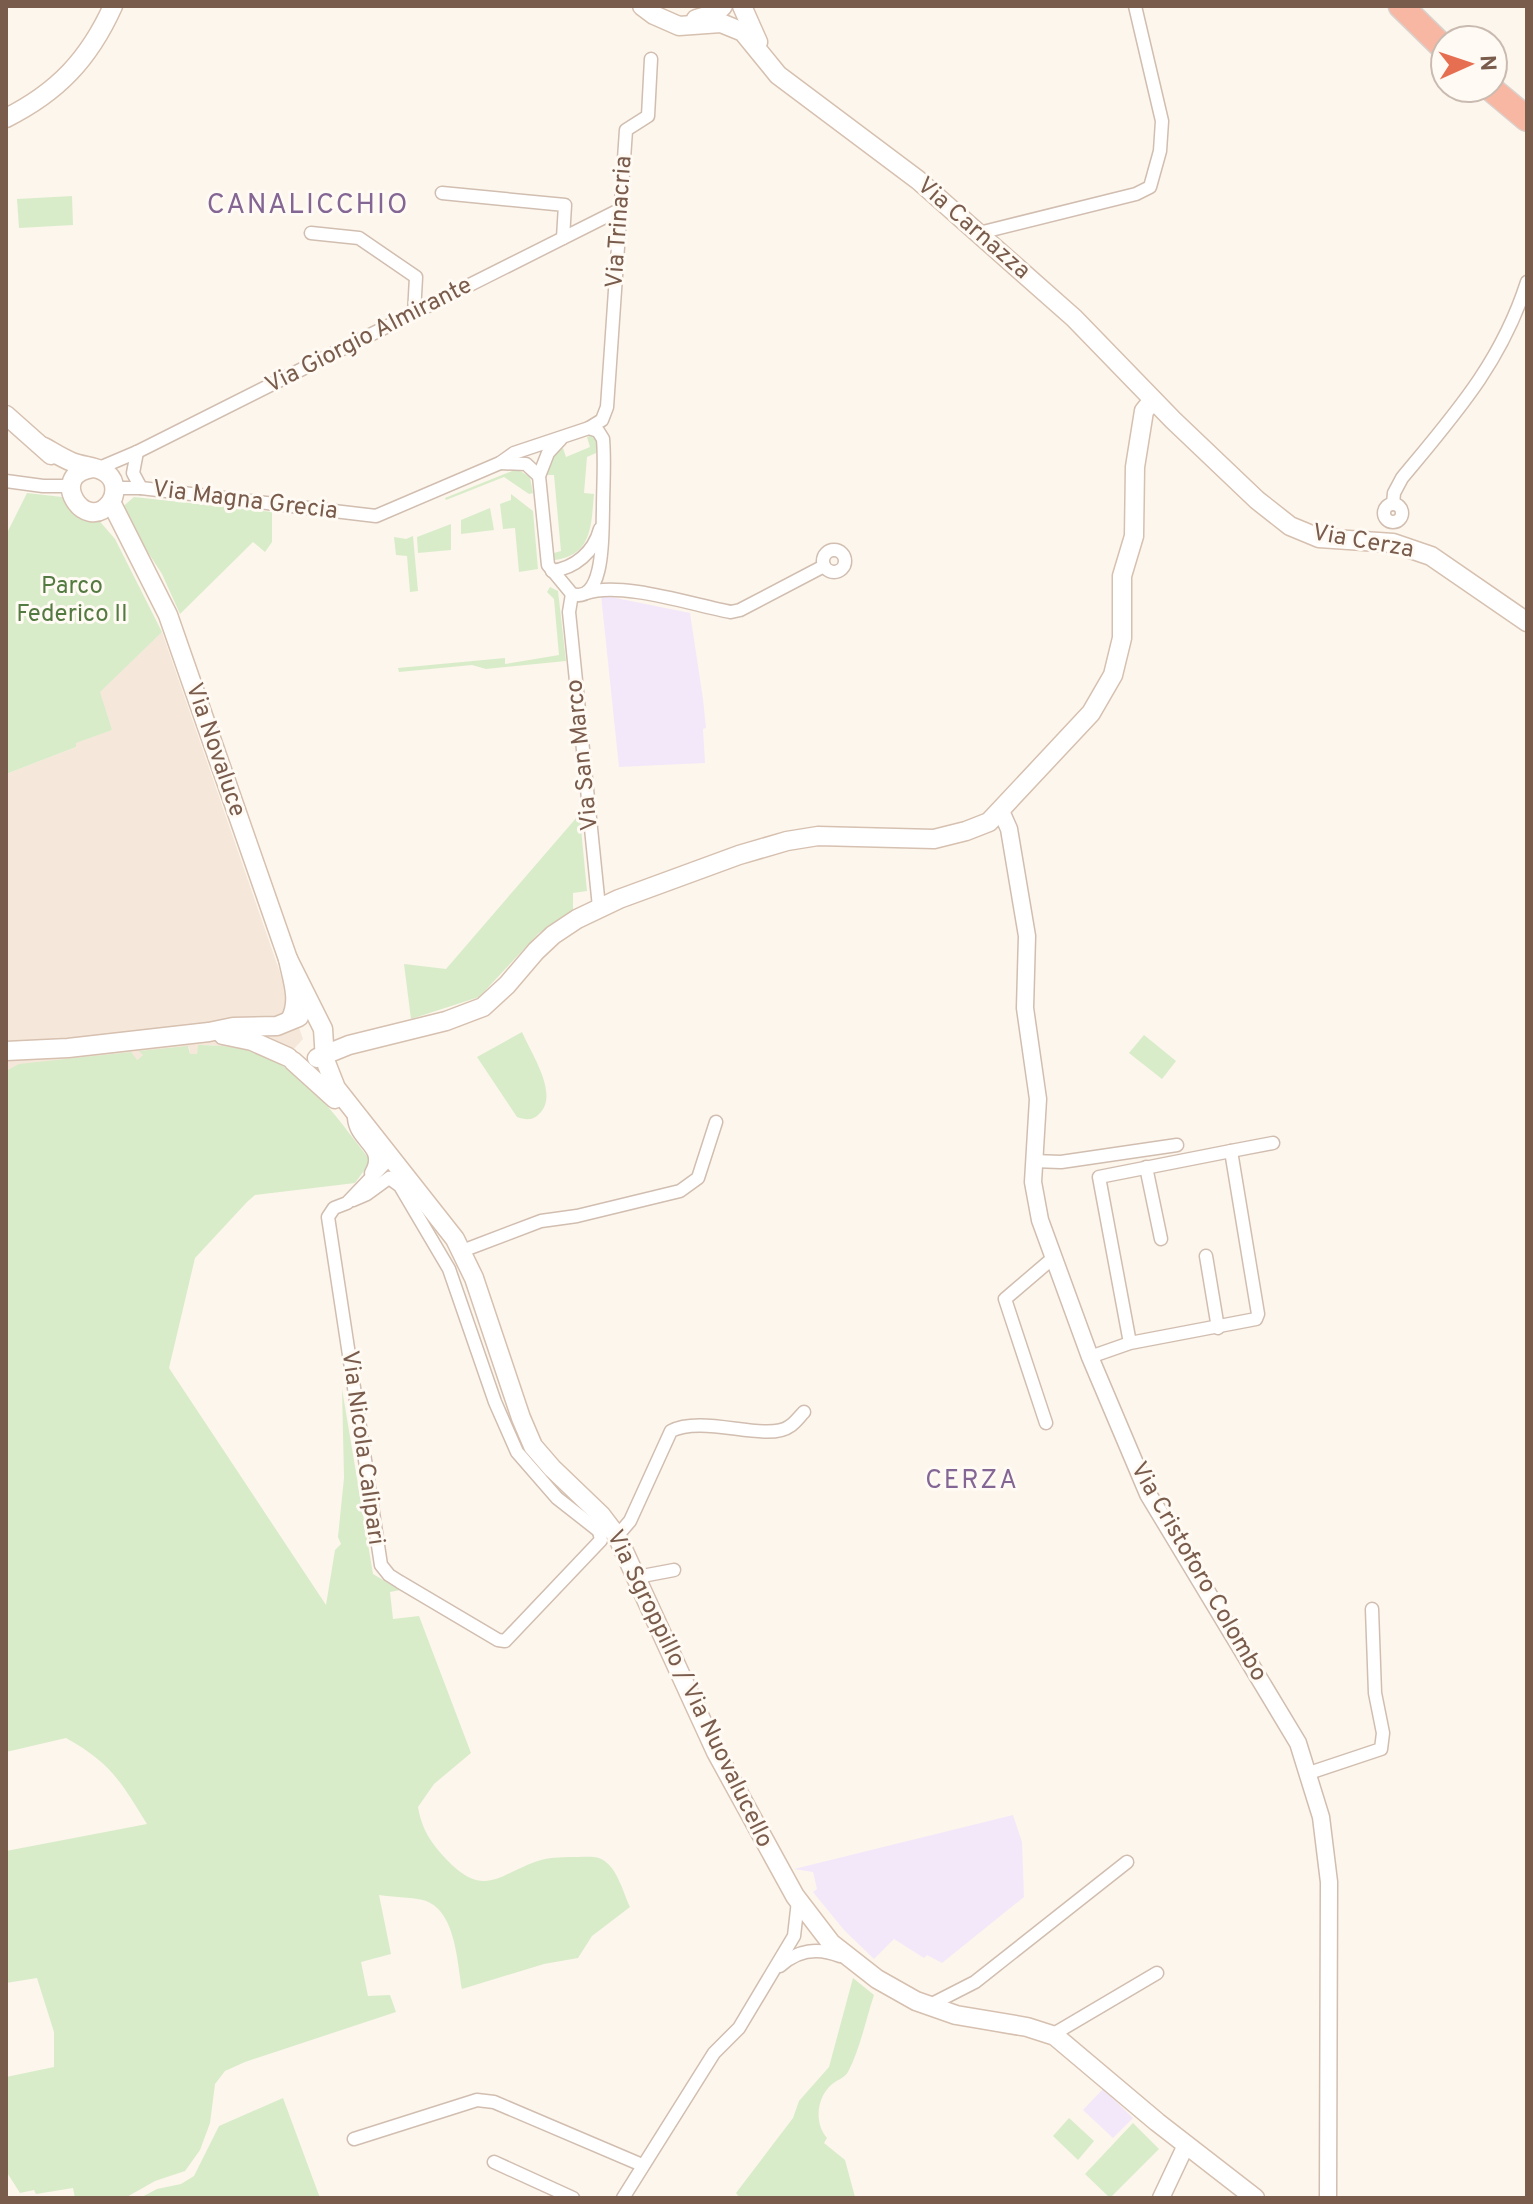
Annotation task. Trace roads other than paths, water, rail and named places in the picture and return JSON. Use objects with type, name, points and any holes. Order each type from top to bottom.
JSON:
[{"type":"highway","points":[[1401,6],[1429,33]]},
{"type":"highway","points":[[1424,6],[1443,24]]},
{"type":"highway","points":[[1509,84],[1527,99]]},
{"type":"highway","points":[[1509,104],[1527,119]]},
{"type":"main road","points":[[6,118],[60,85],[92,44],[113,6]]},
{"type":"main road","points":[[642,6],[679,26],[721,23],[736,27],[778,75]]},
{"type":"main road","points":[[661,18],[697,19],[716,13],[723,6]]},
{"type":"main road","points":[[742,6],[778,75]]},
{"type":"main road","name":"Via Carnazza","points":[[778,75],[918,180],[979,233],[1074,318],[1173,420]]},
{"type":"main road","points":[[209,1032],[252,1041],[291,1059],[306,1062],[322,1053],[446,1021],[483,1007],[553,935],[599,907],[739,855],[818,836],[934,839],[989,822],[1091,713],[1113,675],[1122,638],[1122,576],[1134,536],[1135,467],[1144,411],[1153,400]]},
{"type":"main road","points":[[6,415],[44,447],[106,482]]},
{"type":"main road","name":"Via Cerza","points":[[1173,420],[1257,500],[1290,526],[1319,538],[1379,541],[1416,549],[1527,622]]},
{"type":"main road","points":[[44,447],[81,508],[106,482]]},
{"type":"main road","points":[[72,489],[83,470],[106,482]]},
{"type":"main road","name":"Via Novaluce","points":[[106,482],[132,545],[168,615],[288,959]]},
{"type":"main road","points":[[288,959],[296,996],[294,1013],[281,1031],[280,1042],[291,1059],[369,1130]]},
{"type":"main road","points":[[288,959],[325,1035],[322,1053],[336,1088],[369,1130]]},
{"type":"main road","points":[[6,1051],[68,1048],[233,1027],[277,1026],[302,1016],[347,1034],[384,1035]]},
{"type":"main road","points":[[336,1088],[339,1066],[349,1045]]},
{"type":"main road","name":"Via Sgroppillo / Via Nuovalucello","points":[[369,1130],[391,1157],[404,1183],[455,1239],[462,1251],[526,1433],[552,1468],[608,1530],[637,1577],[716,1752],[798,1901],[818,1929],[850,1960],[897,1991],[928,2006],[1052,2035],[1255,2198]]},
{"type":"street","points":[[979,233],[1143,192],[1150,187],[1160,151],[1162,121],[1135,6]]},
{"type":"street","name":"Via Trinacria","points":[[601,562],[626,130],[648,116],[651,59]]},
{"type":"street","points":[[442,193],[565,205],[563,238]]},
{"type":"street","name":"Via Giorgio Almirante","points":[[106,482],[137,452],[621,209]]},
{"type":"street","points":[[311,233],[359,238],[416,277],[414,314]]},
{"type":"street","points":[[1393,504],[1394,493],[1402,478],[1483,377],[1517,314],[1527,282]]},
{"type":"street","points":[[500,463],[514,453],[589,428],[602,420],[609,396]]},
{"type":"street","points":[[589,428],[602,435],[605,456]]},
{"type":"street","points":[[561,439],[548,453],[539,476],[548,565],[571,599],[601,589],[625,590],[731,612],[824,566]]},
{"type":"street","points":[[137,452],[133,473],[141,488]]},
{"type":"street","points":[[500,463],[521,463],[531,467],[539,476]]},
{"type":"street","name":"Via Magna Grecia","points":[[106,482],[376,516],[500,463]]},
{"type":"street","points":[[6,481],[72,489]]},
{"type":"street","points":[[552,571],[568,568],[579,561],[595,544],[602,522]]},
{"type":"street","points":[[601,562],[607,580],[625,590]]},
{"type":"street","points":[[586,593],[601,562]]},
{"type":"street","name":"Via San Marco","points":[[571,599],[583,767],[599,907]]},
{"type":"street","name":"Via Cristoforo Colombo","points":[[1001,811],[1009,829],[1027,936],[1026,1028],[1038,1099],[1033,1161],[1035,1199],[1053,1258],[1090,1357],[1148,1494],[1298,1743],[1321,1817],[1329,1882],[1328,2198]]},
{"type":"street","points":[[354,1118],[354,1128],[377,1158],[363,1186]]},
{"type":"street","points":[[462,1251],[541,1221],[577,1216],[680,1191],[698,1178],[716,1122]]},
{"type":"street","points":[[1130,1343],[1099,1177],[1273,1143]]},
{"type":"street","points":[[1033,1161],[1061,1162],[1177,1145]]},
{"type":"street","points":[[1090,1357],[1130,1343],[1253,1322],[1258,1314],[1231,1151]]},
{"type":"street","name":"Via Nicola Calipari","points":[[391,1157],[347,1203],[330,1211],[328,1217],[377,1549],[385,1570],[498,1640],[505,1641],[608,1530]]},
{"type":"street","points":[[1146,1167],[1161,1239]]},
{"type":"street","points":[[347,1203],[367,1194],[389,1178],[404,1183],[449,1269],[495,1402],[517,1452],[557,1498],[608,1530],[630,1521],[671,1431],[683,1426],[701,1426],[771,1432],[790,1427],[804,1412]]},
{"type":"street","points":[[1206,1256],[1218,1328]]},
{"type":"street","points":[[1046,1423],[1005,1299],[1053,1258]]},
{"type":"street","points":[[637,1577],[674,1570]]},
{"type":"street","points":[[1309,1773],[1381,1749],[1383,1733],[1375,1693],[1372,1609]]},
{"type":"street","points":[[956,2015],[955,2001],[975,1982],[1127,1862]]},
{"type":"street","points":[[623,2198],[714,2053],[739,2028],[794,1936],[798,1901]]},
{"type":"street","points":[[794,1936],[818,1929]]},
{"type":"street","points":[[807,1951],[818,1929]]},
{"type":"street","points":[[771,1974],[787,1959],[807,1951],[829,1952],[850,1960]]},
{"type":"street","points":[[1052,2035],[1157,1973]]},
{"type":"street","points":[[928,2006],[975,1982]]},
{"type":"street","points":[[354,2139],[477,2100],[494,2102],[642,2165]]},
{"type":"street","points":[[1161,2198],[1186,2145]]},
{"type":"street","points":[[494,2162],[573,2198]]},
{"type":"district","name":"CANALICCHIO","points":[[308,206]]},
{"type":"district","name":"CERZA","points":[[972,1481]]},
{"type":"park label","name":"Parco Federico II","points":[[72,601]]}]
